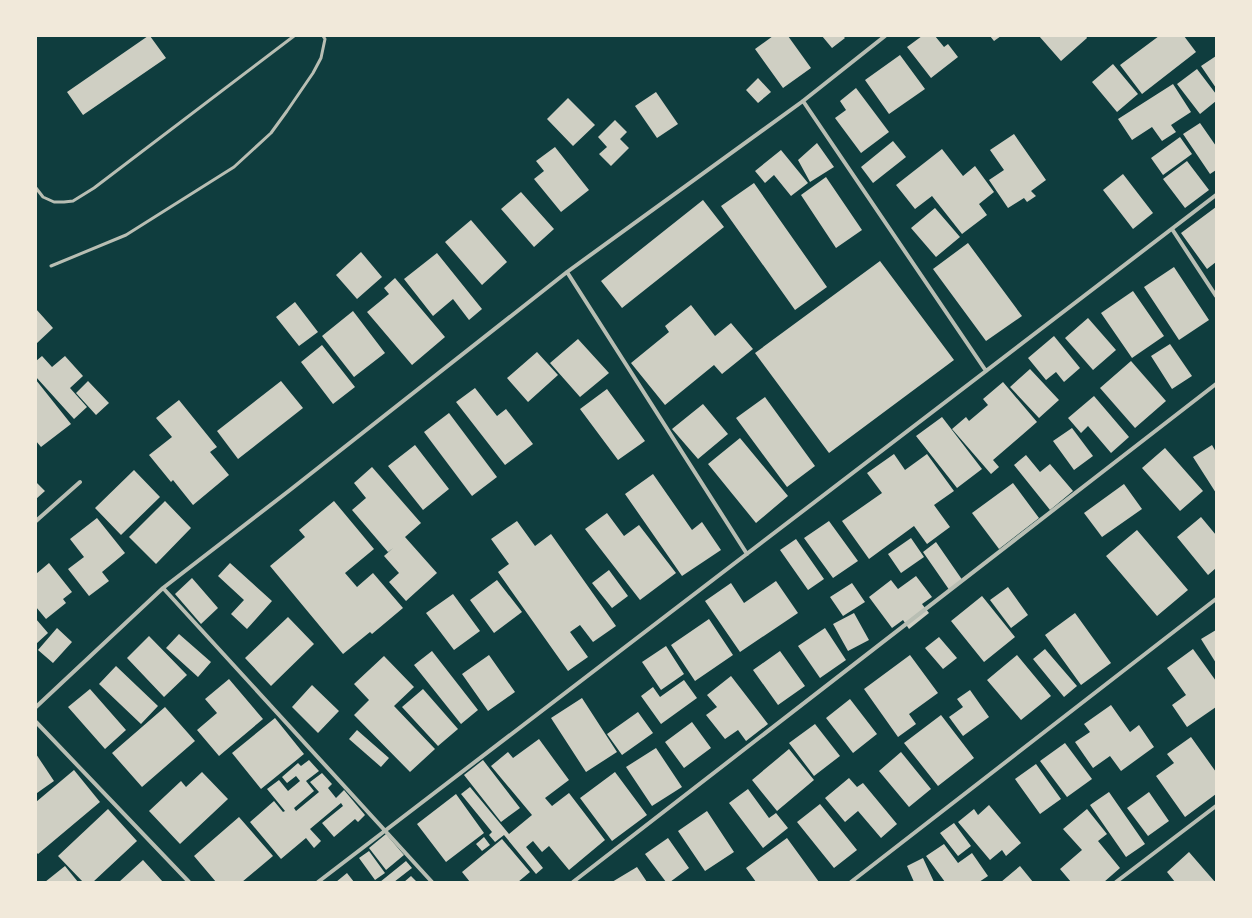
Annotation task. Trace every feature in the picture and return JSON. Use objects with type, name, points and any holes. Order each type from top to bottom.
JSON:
[{"type":"street","points":[[36,707],[163,588],[567,272],[803,101],[885,36]]},
{"type":"street","points":[[803,101],[986,371]]},
{"type":"street","points":[[318,882],[1216,195]]},
{"type":"street","points":[[1172,229],[1216,296]]},
{"type":"street","points":[[567,272],[747,554]]},
{"type":"street","points":[[573,882],[1216,384]]},
{"type":"street","points":[[36,521],[80,482]]},
{"type":"street","points":[[163,588],[432,882]]},
{"type":"street","points":[[850,882],[1216,599]]},
{"type":"street","points":[[36,722],[189,882]]},
{"type":"street","points":[[1116,882],[1216,806]]},
{"type":"lane","points":[[36,188],[43,197],[54,202],[73,200],[80,197],[94,188],[294,36]]},
{"type":"lane","points":[[50,266],[126,235],[234,167],[271,133],[313,73],[321,58],[325,39],[323,36]]},
{"type":"building","points":[[150,36],[166,58],[83,115],[67,92]]},
{"type":"building","points":[[773,36],[788,36],[811,68],[783,88],[755,49]]},
{"type":"building","points":[[822,36],[843,36],[845,38],[832,48]]},
{"type":"building","points":[[922,36],[935,36],[944,47],[948,44],[958,57],[931,78],[907,47]]},
{"type":"building","points":[[990,36],[1001,36],[994,41]]},
{"type":"building","points":[[1039,36],[1086,36],[1087,38],[1061,61]]},
{"type":"building","points":[[1159,36],[1184,36],[1196,52],[1142,94],[1120,65]]},
{"type":"building","points":[[900,55],[925,89],[889,114],[865,80]]},
{"type":"building","points":[[1216,56],[1216,88],[1201,66]]},
{"type":"building","points":[[1113,64],[1138,94],[1117,112],[1092,82]]},
{"type":"building","points":[[1197,69],[1216,94],[1216,101],[1200,114],[1177,84]]},
{"type":"building","points":[[758,78],[771,92],[758,103],[746,90]]},
{"type":"building","points":[[1173,84],[1191,112],[1171,125],[1176,132],[1162,141],[1152,127],[1132,140],[1118,119]]},
{"type":"building","points":[[856,88],[889,132],[861,153],[835,118],[846,110],[840,101]]},
{"type":"building","points":[[656,92],[678,124],[657,138],[635,106]]},
{"type":"building","points":[[568,98],[595,125],[573,146],[547,119]]},
{"type":"building","points":[[615,120],[627,132],[620,139],[629,148],[611,166],[599,154],[607,147],[598,137]]},
{"type":"building","points":[[1200,123],[1216,146],[1216,170],[1210,174],[1183,134]]},
{"type":"building","points":[[1014,134],[1046,180],[1031,191],[1036,196],[1027,202],[1024,198],[1008,208],[989,180],[1004,170],[990,150]]},
{"type":"building","points":[[1180,137],[1192,154],[1163,175],[1151,158]]},
{"type":"building","points":[[893,141],[906,157],[873,183],[861,167]]},
{"type":"building","points":[[817,143],[834,167],[810,182],[798,160]]},
{"type":"building","points":[[555,147],[589,190],[561,212],[534,179],[544,171],[536,161]]},
{"type":"building","points":[[942,149],[963,176],[975,166],[994,192],[979,204],[987,215],[962,234],[932,196],[915,209],[896,185]]},
{"type":"building","points":[[781,150],[808,183],[791,196],[774,175],[765,183],[755,171]]},
{"type":"building","points":[[1187,161],[1209,190],[1185,208],[1163,179]]},
{"type":"building","points":[[1123,174],[1153,213],[1133,229],[1103,190]]},
{"type":"building","points":[[826,177],[862,230],[836,248],[801,195]]},
{"type":"building","points":[[754,183],[827,287],[795,310],[721,206]]},
{"type":"building","points":[[521,192],[554,229],[534,247],[501,209]]},
{"type":"building","points":[[703,200],[724,227],[622,308],[601,281]]},
{"type":"building","points":[[1216,207],[1216,262],[1207,269],[1181,233]]},
{"type":"building","points":[[935,208],[960,237],[936,257],[911,228]]},
{"type":"building","points":[[471,220],[507,262],[482,285],[445,242]]},
{"type":"building","points":[[968,243],[1022,316],[986,341],[933,269]]},
{"type":"building","points":[[361,252],[382,277],[357,299],[336,275]]},
{"type":"building","points":[[437,253],[482,309],[469,320],[453,299],[433,316],[404,279]]},
{"type":"building","points":[[880,261],[954,360],[829,453],[755,353]]},
{"type":"building","points":[[1174,267],[1209,320],[1179,340],[1144,287]]},
{"type":"building","points":[[395,278],[445,337],[412,365],[367,312],[389,294],[384,288]]},
{"type":"building","points":[[1133,291],[1164,336],[1132,358],[1101,313]]},
{"type":"building","points":[[295,302],[318,332],[299,346],[276,317]]},
{"type":"building","points":[[691,305],[715,336],[731,323],[753,349],[722,374],[714,365],[665,405],[631,363],[669,332],[665,326]]},
{"type":"building","points":[[36,309],[53,328],[36,344]]},
{"type":"building","points":[[353,311],[385,353],[354,377],[322,336]]},
{"type":"building","points":[[1088,318],[1116,350],[1093,370],[1065,338]]},
{"type":"building","points":[[1054,336],[1080,368],[1064,382],[1056,372],[1046,380],[1028,358]]},
{"type":"building","points":[[578,339],[609,373],[580,397],[550,363]]},
{"type":"building","points":[[1170,344],[1192,376],[1172,389],[1151,356]]},
{"type":"building","points":[[322,345],[355,387],[333,404],[301,362]]},
{"type":"building","points":[[537,352],[558,375],[528,402],[507,378]]},
{"type":"building","points":[[42,356],[52,367],[65,356],[83,376],[70,388],[87,407],[74,419],[36,377],[36,361]]},
{"type":"building","points":[[1131,361],[1166,401],[1135,428],[1100,388]]},
{"type":"building","points":[[1030,369],[1059,400],[1039,418],[1010,387]]},
{"type":"building","points":[[36,380],[71,424],[41,447],[36,441]]},
{"type":"building","points":[[88,381],[109,403],[96,415],[76,393]]},
{"type":"building","points":[[281,381],[303,408],[238,459],[217,431]]},
{"type":"building","points":[[1003,382],[1037,422],[993,460],[999,467],[991,474],[952,429],[966,417],[969,421],[988,405],[983,399]]},
{"type":"building","points":[[475,388],[497,416],[506,409],[533,444],[505,465],[456,402]]},
{"type":"building","points":[[607,389],[645,441],[618,460],[580,409]]},
{"type":"building","points":[[1094,396],[1129,437],[1111,453],[1088,426],[1081,433],[1068,418]]},
{"type":"building","points":[[765,397],[815,466],[787,487],[736,418]]},
{"type":"building","points":[[179,400],[217,447],[210,452],[229,475],[193,505],[173,480],[171,482],[149,455],[172,437],[156,418]]},
{"type":"building","points":[[703,404],[728,434],[698,459],[672,429]]},
{"type":"building","points":[[449,413],[497,477],[472,496],[424,432]]},
{"type":"building","points":[[942,417],[982,469],[957,488],[916,436]]},
{"type":"building","points":[[1072,428],[1093,456],[1074,470],[1053,441]]},
{"type":"building","points":[[740,438],[788,496],[756,523],[708,464]]},
{"type":"building","points":[[415,445],[449,489],[423,510],[388,466]]},
{"type":"building","points":[[1212,445],[1216,452],[1216,493],[1193,457]]},
{"type":"building","points":[[1165,448],[1203,491],[1180,511],[1142,468]]},
{"type":"building","points":[[894,454],[905,470],[927,454],[954,491],[934,505],[950,527],[927,544],[914,526],[869,559],[842,521],[882,493],[867,473]]},
{"type":"building","points":[[1026,455],[1040,472],[1050,464],[1073,491],[1050,510],[1014,465]]},
{"type":"building","points":[[372,467],[421,523],[405,537],[437,573],[406,601],[389,582],[399,573],[384,556],[393,548],[388,552],[352,510],[366,498],[354,483]]},
{"type":"building","points":[[134,470],[160,497],[121,535],[95,508]]},
{"type":"building","points":[[653,474],[692,530],[702,522],[721,550],[682,576],[625,494]]},
{"type":"building","points":[[36,482],[45,491],[36,499]]},
{"type":"building","points":[[1013,483],[1039,518],[999,549],[972,513]]},
{"type":"building","points":[[1124,484],[1142,509],[1102,537],[1084,513]]},
{"type":"building","points":[[165,501],[191,528],[156,564],[129,537]]},
{"type":"building","points":[[334,501],[374,549],[345,573],[357,587],[373,573],[403,608],[372,634],[370,632],[343,654],[270,566],[305,537],[299,530]]},
{"type":"building","points":[[607,513],[624,536],[639,525],[676,573],[640,600],[585,529]]},
{"type":"building","points":[[1201,517],[1216,535],[1216,568],[1208,575],[1177,537]]},
{"type":"building","points":[[97,518],[125,553],[102,572],[109,581],[89,596],[68,569],[84,557],[70,539]]},
{"type":"building","points":[[517,521],[535,546],[551,534],[616,626],[593,642],[580,625],[570,632],[588,657],[568,671],[498,572],[509,564],[491,539]]},
{"type":"building","points":[[829,521],[858,561],[833,578],[804,538]]},
{"type":"building","points":[[1137,530],[1188,590],[1157,616],[1106,556]]},
{"type":"building","points":[[911,538],[924,557],[901,573],[888,554]]},
{"type":"building","points":[[796,539],[824,579],[808,590],[780,550]]},
{"type":"building","points":[[936,542],[963,581],[950,591],[923,552]]},
{"type":"building","points":[[49,563],[72,592],[63,599],[66,603],[46,619],[36,607],[36,574]]},
{"type":"building","points":[[230,563],[272,601],[247,629],[231,614],[244,600],[218,576]]},
{"type":"building","points":[[609,570],[628,596],[612,608],[592,583]]},
{"type":"building","points":[[916,576],[932,597],[922,604],[929,613],[909,629],[903,620],[892,628],[869,597],[891,580],[898,589]]},
{"type":"building","points":[[192,578],[218,608],[201,624],[175,594]]},
{"type":"building","points":[[497,580],[522,612],[494,633],[470,600]]},
{"type":"building","points":[[776,581],[798,613],[740,652],[705,601],[731,583],[744,603]]},
{"type":"building","points":[[852,583],[865,602],[843,616],[830,597]]},
{"type":"building","points":[[1008,587],[1028,615],[1011,628],[990,600]]},
{"type":"building","points":[[453,594],[480,631],[454,650],[426,613]]},
{"type":"building","points":[[982,596],[1015,637],[984,662],[951,621]]},
{"type":"building","points":[[854,613],[869,640],[848,651],[833,624]]},
{"type":"building","points":[[1075,613],[1111,663],[1081,685],[1045,635]]},
{"type":"building","points":[[288,617],[314,644],[271,686],[245,658]]},
{"type":"building","points":[[36,619],[48,633],[36,644]]},
{"type":"building","points":[[709,619],[733,655],[695,681],[671,645]]},
{"type":"building","points":[[57,628],[72,642],[53,663],[38,650]]},
{"type":"building","points":[[825,628],[846,660],[820,678],[798,646]]},
{"type":"building","points":[[1216,630],[1216,663],[1201,639]]},
{"type":"building","points":[[179,634],[211,662],[198,677],[166,648]]},
{"type":"building","points":[[149,636],[187,675],[164,697],[127,658]]},
{"type":"building","points":[[939,637],[957,658],[943,669],[925,648]]},
{"type":"building","points":[[666,646],[684,674],[661,690],[642,662]]},
{"type":"building","points":[[1045,649],[1077,686],[1064,697],[1033,659]]},
{"type":"building","points":[[1193,649],[1216,681],[1216,707],[1187,727],[1172,705],[1186,695],[1167,668]]},
{"type":"building","points":[[432,651],[478,710],[461,724],[414,665]]},
{"type":"building","points":[[780,651],[805,686],[778,705],[753,670]]},
{"type":"building","points":[[489,655],[515,692],[488,711],[462,674]]},
{"type":"building","points":[[910,655],[938,693],[909,714],[916,724],[898,737],[864,689]]},
{"type":"building","points":[[1017,655],[1051,696],[1021,720],[987,680]]},
{"type":"building","points":[[384,656],[414,687],[394,706],[435,749],[410,772],[354,715],[369,700],[354,684]]},
{"type":"building","points":[[116,666],[158,706],[141,724],[99,684]]},
{"type":"building","points":[[731,676],[768,724],[746,741],[738,730],[725,739],[706,715],[717,707],[707,695]]},
{"type":"building","points":[[229,679],[263,719],[219,756],[197,730],[217,713],[205,699]]},
{"type":"building","points":[[684,680],[697,698],[661,724],[641,696],[653,687],[660,697]]},
{"type":"building","points":[[312,685],[339,711],[318,733],[292,707]]},
{"type":"building","points":[[90,689],[126,730],[105,749],[68,707]]},
{"type":"building","points":[[423,689],[458,729],[438,746],[402,707]]},
{"type":"building","points":[[970,690],[989,717],[963,736],[949,717],[963,707],[957,699]]},
{"type":"building","points":[[582,698],[617,752],[586,772],[551,718]]},
{"type":"building","points":[[850,699],[877,734],[853,753],[826,718]]},
{"type":"building","points":[[1111,705],[1130,732],[1139,725],[1154,747],[1121,771],[1110,756],[1093,768],[1075,742],[1090,732],[1084,724]]},
{"type":"building","points":[[165,707],[195,741],[142,787],[112,753]]},
{"type":"building","points":[[638,712],[653,733],[622,755],[607,734]]},
{"type":"building","points":[[941,715],[974,758],[938,786],[904,743]]},
{"type":"building","points":[[275,718],[304,754],[261,789],[232,753]]},
{"type":"building","points":[[692,722],[711,748],[684,768],[665,742]]},
{"type":"building","points":[[815,724],[840,756],[814,776],[789,743]]},
{"type":"building","points":[[357,730],[389,758],[381,767],[349,739]]},
{"type":"building","points":[[1191,737],[1216,772],[1216,794],[1185,817],[1156,776],[1174,763],[1167,754]]},
{"type":"building","points":[[539,739],[569,780],[545,798],[552,806],[569,793],[605,840],[569,870],[549,846],[542,852],[533,841],[526,847],[543,868],[536,874],[504,835],[495,842],[489,835],[492,832],[461,794],[470,787],[509,834],[532,815],[491,766],[508,752],[513,758]]},
{"type":"building","points":[[1065,743],[1092,779],[1067,797],[1040,761]]},
{"type":"building","points":[[656,748],[682,787],[652,806],[626,767]]},
{"type":"building","points":[[789,749],[814,780],[777,811],[752,780]]},
{"type":"building","points":[[901,752],[931,789],[909,807],[879,771]]},
{"type":"building","points":[[36,754],[54,781],[37,793],[36,791]]},
{"type":"building","points":[[309,760],[319,771],[306,781],[314,791],[294,808],[296,811],[319,792],[310,782],[322,773],[332,784],[328,788],[336,798],[344,790],[365,815],[358,822],[355,819],[334,837],[322,823],[343,806],[341,803],[310,829],[321,841],[314,848],[306,838],[281,859],[250,822],[274,801],[283,812],[285,811],[267,789],[279,780],[288,791],[300,781],[296,776],[287,783],[282,777],[298,763],[301,766]]},
{"type":"building","points":[[483,760],[520,808],[501,822],[464,775]]},
{"type":"building","points":[[1036,764],[1061,799],[1040,814],[1015,779]]},
{"type":"building","points":[[74,770],[100,802],[38,854],[36,852],[36,802]]},
{"type":"building","points":[[202,772],[228,799],[180,844],[149,811],[181,781],[186,787]]},
{"type":"building","points":[[615,772],[647,815],[612,841],[580,798]]},
{"type":"building","points":[[849,778],[857,787],[863,783],[897,824],[881,838],[858,811],[845,822],[825,798]]},
{"type":"building","points":[[748,789],[769,818],[776,813],[788,828],[763,848],[729,803]]},
{"type":"building","points":[[1109,792],[1145,844],[1126,857],[1090,805]]},
{"type":"building","points":[[1149,792],[1169,821],[1148,836],[1127,808]]},
{"type":"building","points":[[456,794],[484,833],[446,862],[417,824]]},
{"type":"building","points":[[820,804],[857,850],[834,868],[797,822]]},
{"type":"building","points":[[989,805],[1021,843],[1006,856],[1002,850],[990,860],[958,822],[974,809],[978,815]]},
{"type":"building","points":[[108,809],[137,841],[93,882],[83,882],[58,856]]},
{"type":"building","points":[[1087,809],[1107,834],[1098,841],[1120,868],[1104,882],[1071,882],[1060,869],[1082,850],[1063,829]]},
{"type":"building","points":[[707,811],[734,852],[705,871],[678,831]]},
{"type":"building","points":[[239,817],[273,856],[242,882],[216,882],[194,856]]},
{"type":"building","points":[[954,823],[971,846],[958,856],[940,833]]},
{"type":"building","points":[[386,834],[404,855],[386,870],[369,848]]},
{"type":"building","points":[[484,837],[490,845],[482,851],[476,844]]},
{"type":"building","points":[[668,838],[689,868],[670,882],[666,882],[645,854]]},
{"type":"building","points":[[787,838],[819,882],[756,882],[746,868]]},
{"type":"building","points":[[502,839],[530,872],[518,882],[470,882],[462,872]]},
{"type":"building","points":[[944,844],[958,863],[972,853],[988,876],[979,882],[945,882],[926,856]]},
{"type":"building","points":[[369,851],[385,873],[375,880],[359,858]]},
{"type":"building","points":[[1189,852],[1215,882],[1175,882],[1167,872]]},
{"type":"building","points":[[923,858],[934,882],[914,882],[907,866]]},
{"type":"building","points":[[143,860],[163,882],[119,882]]},
{"type":"building","points":[[406,861],[412,868],[394,882],[380,882]]},
{"type":"building","points":[[65,866],[78,882],[45,882]]},
{"type":"building","points":[[1020,866],[1033,882],[1001,882]]},
{"type":"building","points":[[637,867],[647,882],[612,882]]},
{"type":"building","points":[[347,873],[354,882],[336,882]]},
{"type":"building","points":[[411,876],[417,882],[404,882]]}]
